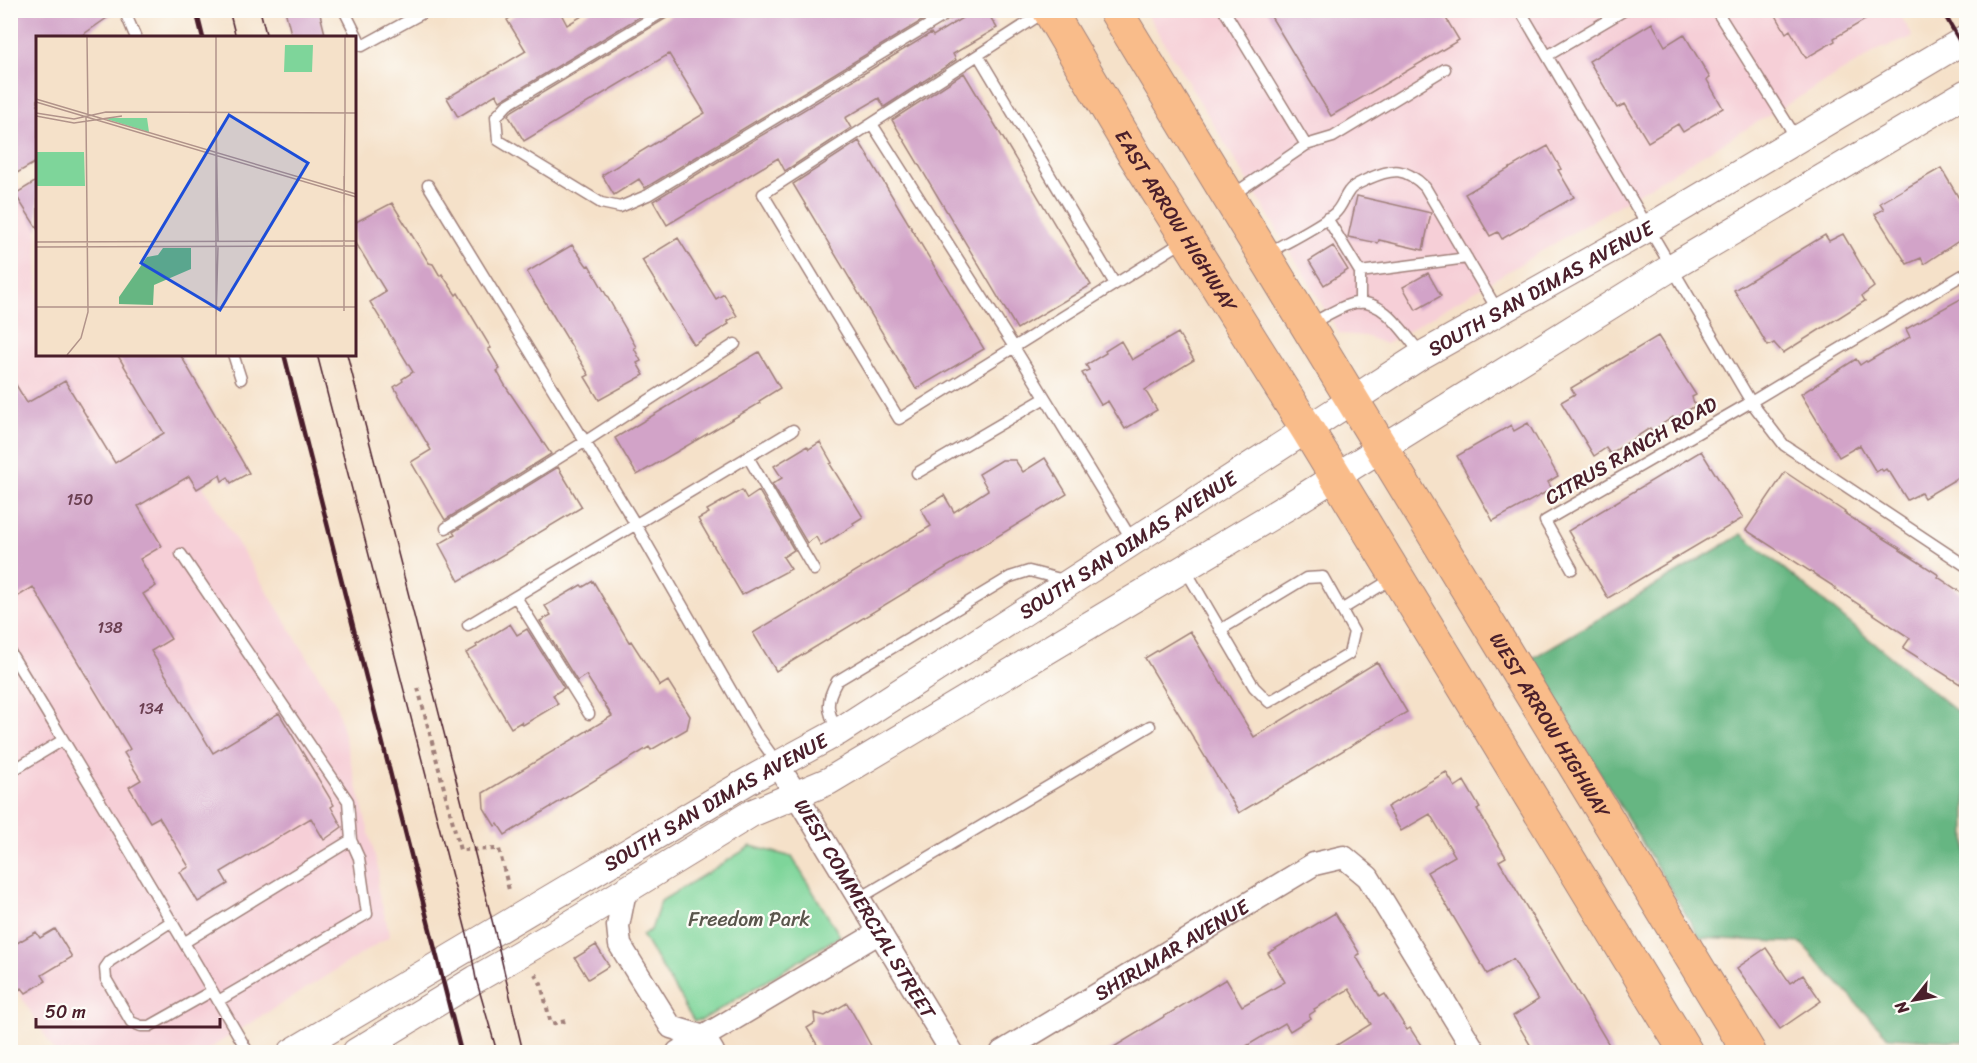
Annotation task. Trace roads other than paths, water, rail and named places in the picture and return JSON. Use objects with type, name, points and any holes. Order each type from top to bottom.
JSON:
[{"type":"main road","name":"EAST ARROW HIGHWAY","points":[[1048,10],[1187,239],[1307,429]]},
{"type":"main road","points":[[1115,10],[1306,327],[1352,399]]},
{"type":"main road","name":"WEST ARROW HIGHWAY","points":[[1352,399],[1749,1053]]},
{"type":"main road","points":[[1307,429],[1686,1053]]},
{"type":"street","name":"SOUTH SAN DIMAS AVENUE","points":[[292,1053],[718,798],[838,732],[1132,540],[1422,355],[1648,228],[1966,39]]},
{"type":"street","name":"SOUTH SAN DIMAS AVENUE","points":[[356,1053],[390,1043],[625,891],[752,813],[829,781],[1185,569],[1672,267],[1966,93]]},
{"type":"street","name":"WEST COMMERCIAL STREET","points":[[778,765],[952,1053]]},
{"type":"street","name":"SHIRLMAR AVENUE","points":[[1002,1053],[1314,864],[1344,857],[1368,877],[1475,1053]]},
{"type":"street","points":[[625,891],[618,926],[620,945],[671,1027],[709,1045]]},
{"type":"street","points":[[678,1053],[709,1045],[880,932]]},
{"type":"lane","points":[[124,10],[135,36]]},
{"type":"lane","points":[[344,10],[362,46],[428,10]]},
{"type":"lane","points":[[666,10],[507,105],[496,117],[498,140],[601,203],[621,207],[648,195],[944,12],[962,10]]},
{"type":"lane","points":[[1048,10],[763,194],[899,419],[1187,239]]},
{"type":"lane","points":[[1224,10],[1306,145]]},
{"type":"lane","points":[[1520,10],[1750,402],[1784,445],[1966,566]]},
{"type":"lane","points":[[1548,56],[1625,10]]},
{"type":"lane","points":[[1716,10],[1798,140]]},
{"type":"lane","points":[[978,55],[1115,284]]},
{"type":"lane","points":[[1228,198],[1306,145],[1333,137],[1445,69]]},
{"type":"lane","points":[[872,124],[1014,347],[1132,540]]},
{"type":"lane","points":[[1263,255],[1328,218],[1343,204],[1349,191],[1355,186],[1394,170],[1414,176],[1425,187],[1498,311]]},
{"type":"lane","points":[[428,185],[586,441],[755,732],[778,765]]},
{"type":"lane","points":[[1328,218],[1360,272],[1360,303]]},
{"type":"lane","points":[[1360,272],[1467,258]]},
{"type":"lane","name":"CITRUS RANCH ROAD","points":[[1572,568],[1545,521],[1966,273]]},
{"type":"lane","points":[[1306,327],[1351,303],[1370,304],[1389,315],[1422,355]]},
{"type":"lane","points":[[446,528],[586,441],[735,344]]},
{"type":"lane","points":[[234,356],[241,379]]},
{"type":"lane","points":[[917,473],[1045,398]]},
{"type":"lane","points":[[468,625],[793,430]]},
{"type":"lane","points":[[748,457],[814,570]]},
{"type":"lane","points":[[172,921],[110,961],[105,968],[106,979],[131,1022],[141,1026],[150,1026],[215,996],[367,914],[359,858],[351,840],[348,801],[182,554]]},
{"type":"lane","points":[[1185,569],[1220,630],[1254,687],[1269,702],[1348,654],[1354,632],[1323,576],[1306,578],[1220,630]]},
{"type":"lane","points":[[838,732],[830,715],[828,696],[837,681],[1010,578],[1029,571],[1068,582]]},
{"type":"lane","points":[[1341,610],[1396,576]]},
{"type":"lane","points":[[516,597],[589,714]]},
{"type":"lane","points":[[10,652],[172,921],[248,1053]]},
{"type":"lane","points":[[860,898],[1150,726]]},
{"type":"lane","points":[[10,772],[63,740]]},
{"type":"lane","points":[[184,942],[351,840]]},
{"type":"tram line","points":[[229,10],[236,36]]},
{"type":"tram line","points":[[260,10],[266,36]]},
{"type":"tram line","points":[[318,356],[470,946],[476,979],[497,1052]]},
{"type":"tram line","points":[[348,356],[495,932],[523,1052]]},
{"type":"railway","points":[[196,10],[202,36]]},
{"type":"railway","points":[[1942,10],[1966,52]]},
{"type":"railway","points":[[285,356],[461,1052]]},
{"type":"park label","name":"Freedom Park","points":[[749,919]]}]
